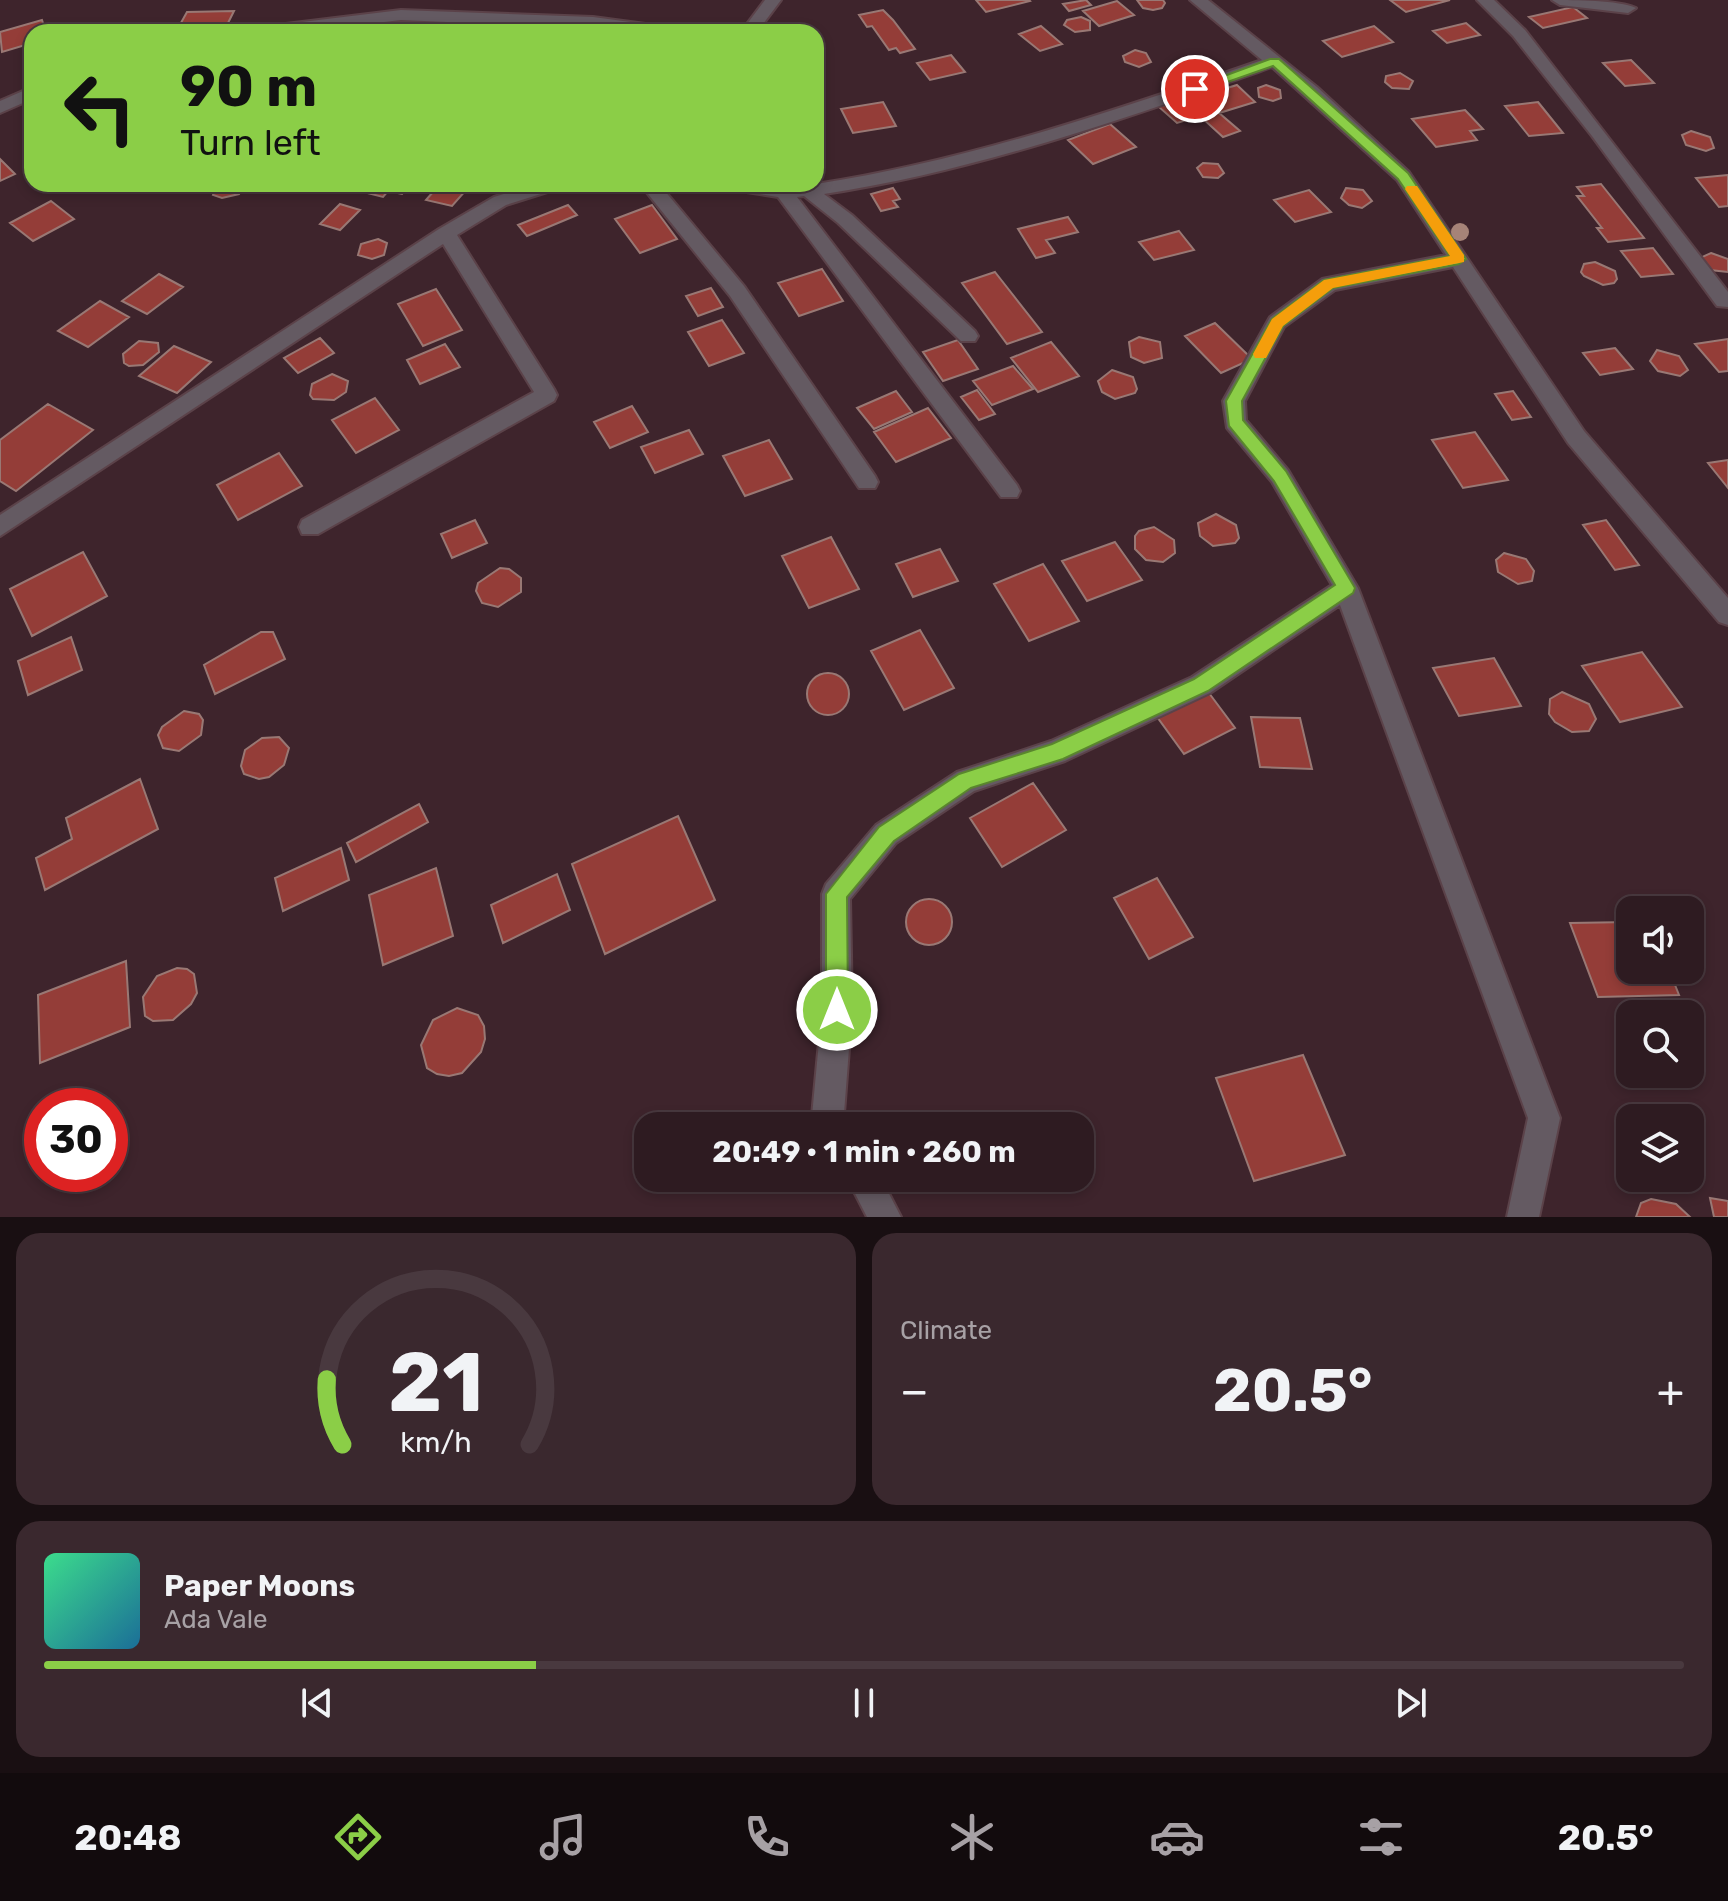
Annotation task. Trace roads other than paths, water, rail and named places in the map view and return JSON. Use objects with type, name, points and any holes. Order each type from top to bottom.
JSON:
[{"type":"street","points":[[1198,0],[1274,61],[1403,176],[1576,437],[1728,615]]},
{"type":"street","points":[[1485,0],[1519,33],[1598,132],[1724,301]]},
{"type":"street","points":[[1560,0],[1628,8]]},
{"type":"street","points":[[755,24],[771,1]]},
{"type":"street","points":[[327,24],[401,15],[603,24]]},
{"type":"street","points":[[824,188],[973,157],[1115,117],[1274,61]]},
{"type":"street","points":[[0,108],[24,96]]},
{"type":"street","points":[[0,527],[446,233],[500,201],[529,192]]},
{"type":"street","points":[[657,192],[684,221],[745,304],[867,482]]},
{"type":"street","points":[[784,192],[1009,491]]},
{"type":"street","points":[[810,192],[845,219],[968,336]]},
{"type":"street","points":[[310,527],[547,395],[446,233]]},
{"type":"street","points":[[1459,259],[1329,284],[1277,322],[1234,401],[1235,422],[1280,476],[1346,588],[1544,1118],[1523,1217]]},
{"type":"street","points":[[828,1112],[837,1010],[836,894],[886,834],[966,781],[1056,752],[1201,685],[1346,588]]},
{"type":"street","points":[[871,1192],[885,1217]]}]
